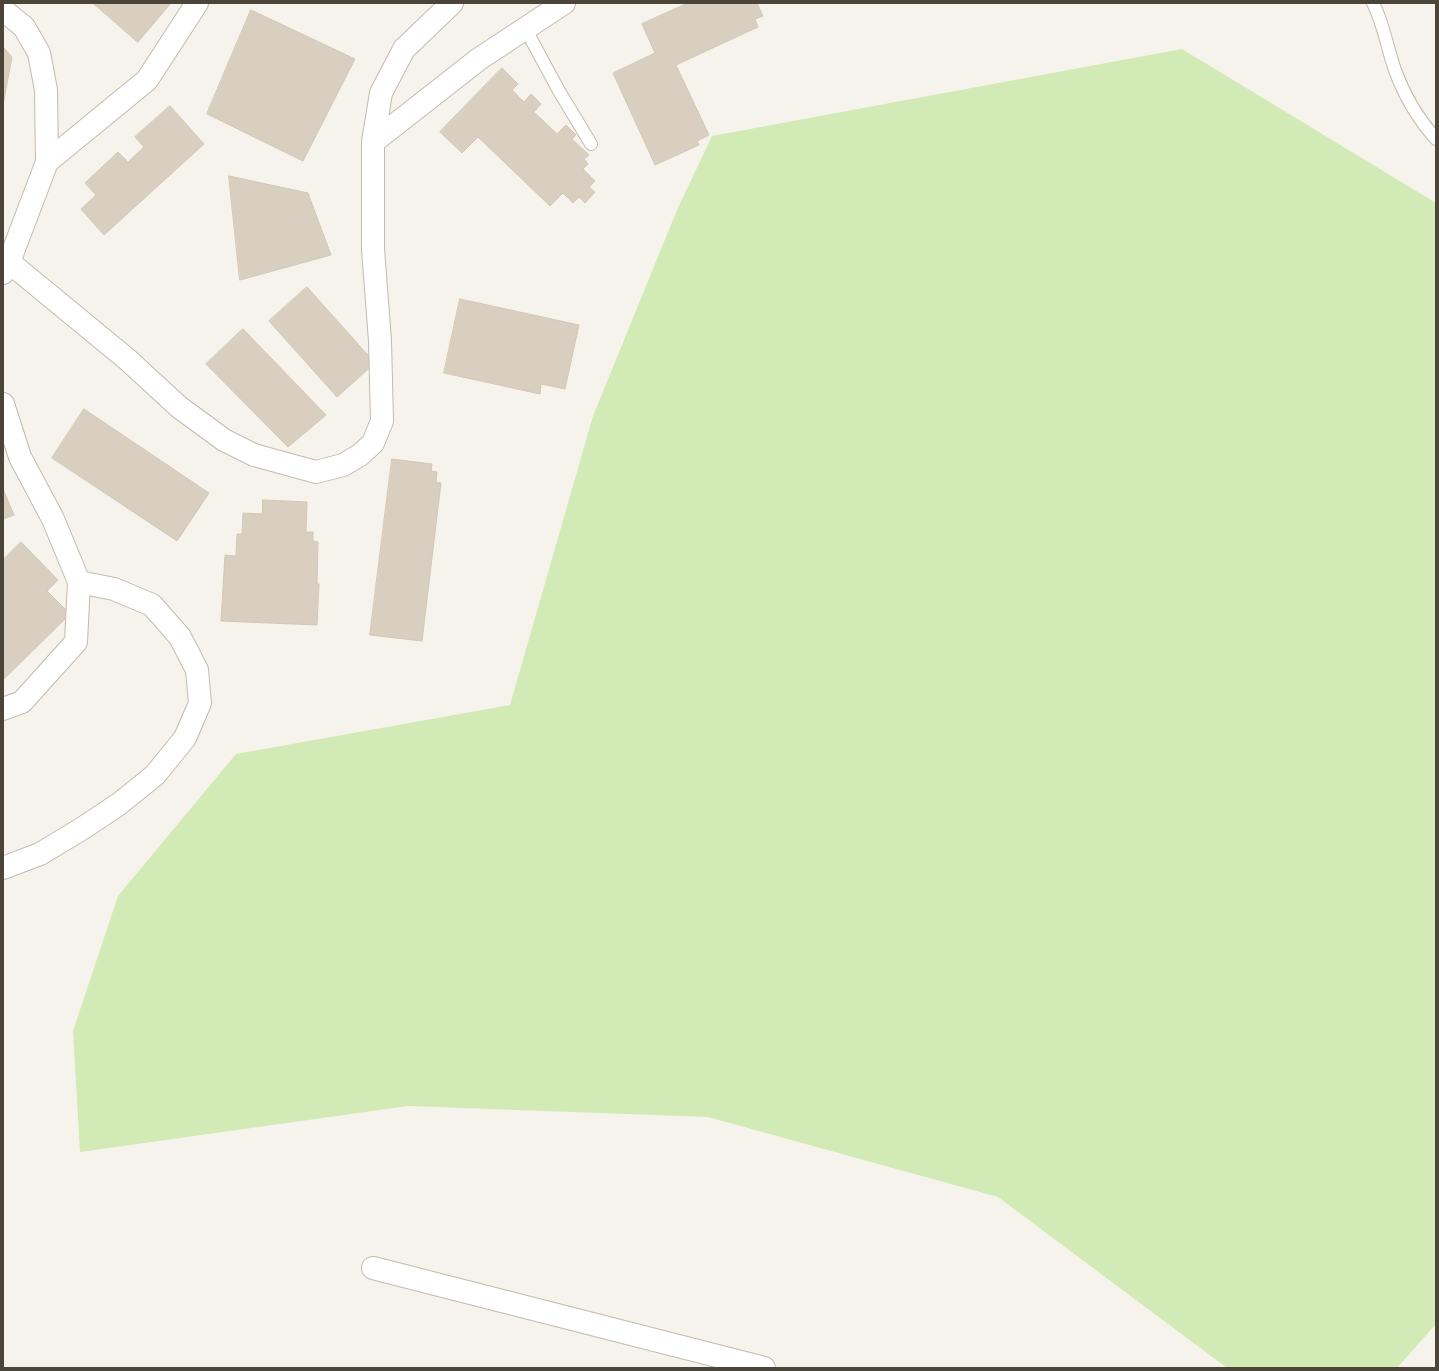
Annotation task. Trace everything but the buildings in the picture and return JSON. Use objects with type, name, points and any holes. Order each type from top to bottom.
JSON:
[{"type":"street","points":[[47,162],[147,80],[197,3]]},
{"type":"street","points":[[3,10],[24,27],[38,53],[46,90],[47,162],[6,267],[128,360],[179,407],[224,440],[254,455],[316,472],[343,465],[360,455],[374,443],[382,421],[380,341],[373,249],[373,142],[381,93],[404,48],[452,3]]},
{"type":"street","points":[[373,142],[479,59],[564,3]]},
{"type":"street","points":[[3,404],[20,457],[53,519],[79,582],[76,642],[22,702],[3,710]]},
{"type":"street","points":[[3,868],[40,854],[83,828],[120,804],[155,776],[185,738],[200,703],[197,670],[180,637],[152,605],[114,589],[79,582]]},
{"type":"street","points":[[372,1268],[764,1368]]},
{"type":"lane","points":[[1373,3],[1395,71],[1417,112],[1436,139]]},
{"type":"lane","points":[[525,28],[559,91],[592,144]]},
{"type":"green space","points":[[1182,49],[1436,203],[1436,1324],[1397,1368],[1227,1368],[998,1197],[708,1117],[408,1106],[80,1152],[73,1031],[118,896],[236,754],[510,705],[593,416],[677,210],[712,136]]}]
